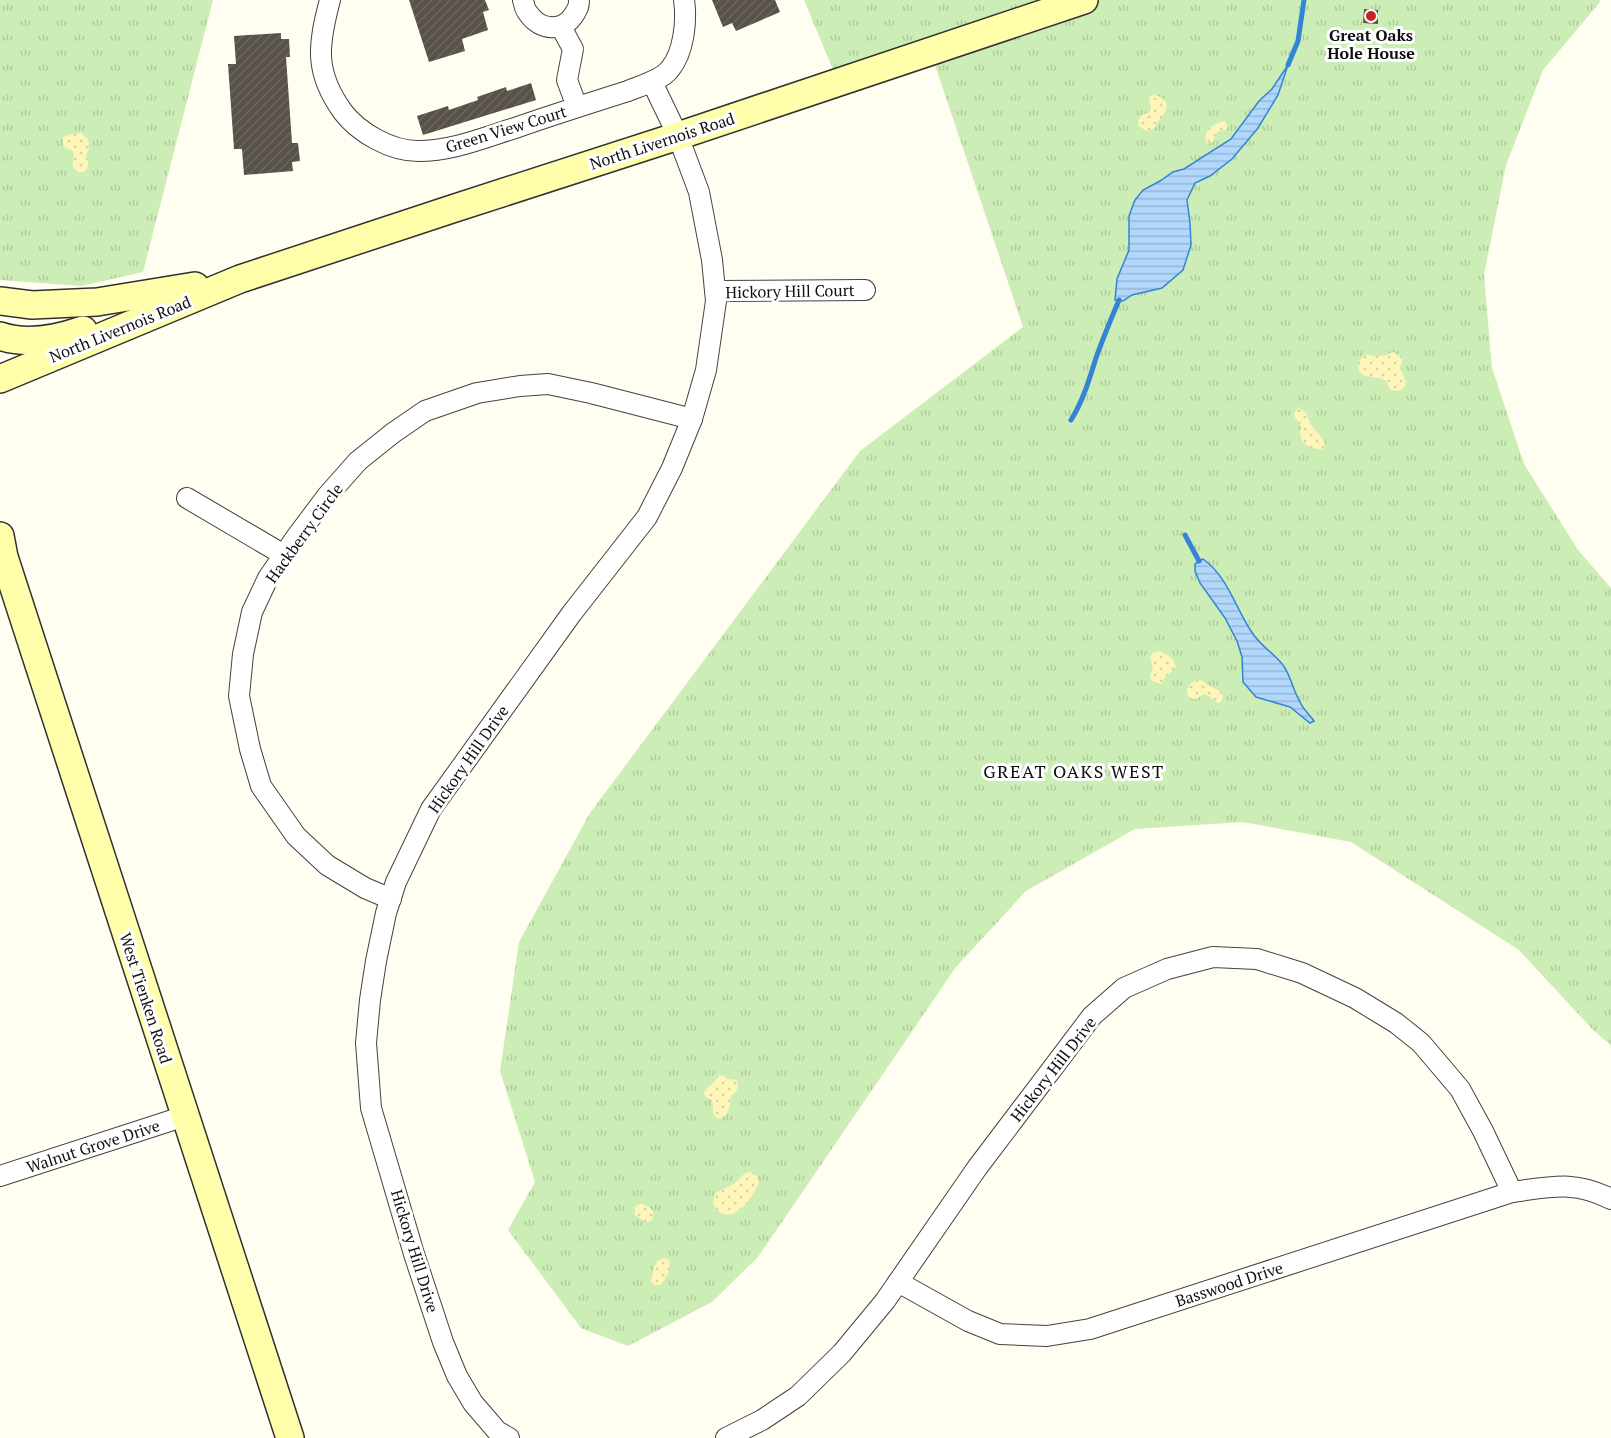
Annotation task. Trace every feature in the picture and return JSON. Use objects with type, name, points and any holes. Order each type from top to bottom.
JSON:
[{"type":"main road","name":"North Livernois Road","points":[[0,378],[240,279],[1084,0]]},
{"type":"main road","name":"North Livernois Road","points":[[0,336],[12,340],[60,338],[129,309],[159,292],[240,279]]},
{"type":"main road","points":[[0,300],[32,305],[97,302],[159,292]]},
{"type":"main road","name":"West Tienken Road","points":[[1,548],[290,1438]]},
{"type":"street","name":"Green View Court","points":[[330,0],[322,31],[320,54],[323,75],[333,98],[347,116],[366,134],[387,145],[416,151],[454,147],[651,82],[670,70],[680,50],[686,27],[684,0]]},
{"type":"street","points":[[523,0],[527,12],[545,27],[561,27],[572,20],[579,7],[579,0]]},
{"type":"street","points":[[561,27],[573,49],[567,80],[577,107]]},
{"type":"street","points":[[651,82],[678,136]]},
{"type":"street","name":"Hickory Hill Drive","points":[[509,1438],[497,1431],[473,1403],[457,1376],[443,1342],[414,1254],[371,1108],[366,1043],[370,1000],[376,961],[396,882],[431,809],[572,613],[647,517],[672,468],[692,419],[706,370],[716,301],[712,260],[699,192],[678,136]]},
{"type":"street","name":"Hickory Hill Court","points":[[715,291],[865,290]]},
{"type":"street","name":"Hackberry Circle","points":[[391,899],[365,888],[327,865],[296,836],[261,786],[250,749],[239,696],[243,654],[252,612],[268,579],[327,496],[358,461],[425,411],[477,393],[548,384],[692,419]]},
{"type":"street","points":[[187,498],[284,555]]},
{"type":"street","name":"Hickory Hill Drive","points":[[726,1438],[762,1420],[798,1396],[842,1353],[898,1282],[977,1168],[1092,1016],[1124,988],[1167,969],[1213,957],[1257,959],[1302,973],[1355,998],[1396,1023],[1420,1043],[1460,1089],[1512,1192]]},
{"type":"street","name":"Walnut Grove Drive","points":[[0,1176],[185,1116]]},
{"type":"street","name":"Basswood Drive","points":[[898,1282],[968,1322],[1000,1334],[1047,1336],[1090,1329],[1512,1192],[1567,1185],[1595,1191],[1611,1199]]},
{"type":"green space","points":[[0,0],[213,0],[143,272],[81,286],[0,280]]},
{"type":"green space","points":[[804,0],[1599,0],[1600,2],[1543,70],[1506,165],[1484,275],[1492,368],[1524,464],[1578,550],[1611,588],[1611,1045],[1594,1031],[1519,950],[1351,842],[1243,822],[1135,829],[1026,891],[956,967],[758,1257],[712,1302],[628,1346],[581,1328],[508,1230],[535,1182],[500,1071],[519,942],[590,813],[860,451],[1023,327],[927,41],[834,72]]},
{"type":"sand","points":[[1152,95],[1164,100],[1167,108],[1154,129],[1146,131],[1139,126],[1138,121],[1142,115],[1150,112],[1149,99]]},
{"type":"sand","points":[[1224,121],[1228,123],[1227,129],[1217,132],[1213,142],[1207,143],[1205,138],[1209,129]]},
{"type":"sand","points":[[81,133],[88,139],[89,149],[86,155],[88,164],[84,172],[77,172],[73,166],[74,154],[72,150],[65,148],[63,137]]},
{"type":"sand","points":[[1393,352],[1401,357],[1400,368],[1406,382],[1403,389],[1398,391],[1390,390],[1386,381],[1364,375],[1358,368],[1359,361],[1365,355],[1381,356]]},
{"type":"sand","points":[[1298,408],[1306,413],[1311,424],[1323,439],[1325,448],[1313,448],[1302,441],[1301,426],[1294,416]]},
{"type":"sand","points":[[1159,651],[1172,658],[1176,666],[1161,684],[1151,680],[1150,675],[1153,669],[1150,657]]},
{"type":"sand","points":[[1198,680],[1223,694],[1222,701],[1219,703],[1204,694],[1191,699],[1187,690],[1192,683]]},
{"type":"sand","points":[[721,1075],[727,1079],[737,1080],[738,1088],[730,1099],[726,1114],[717,1118],[713,1112],[712,1100],[704,1094],[706,1089]]},
{"type":"sand","points":[[750,1171],[758,1177],[759,1181],[752,1196],[740,1210],[733,1214],[726,1215],[719,1211],[713,1203],[715,1193],[734,1184]]},
{"type":"sand","points":[[641,1203],[653,1211],[651,1221],[645,1222],[635,1215],[635,1207]]},
{"type":"sand","points":[[660,1259],[669,1260],[668,1274],[660,1285],[654,1285],[651,1281],[654,1267]]},
{"type":"water","points":[[1288,65],[1278,95],[1258,128],[1232,159],[1210,176],[1195,183],[1187,200],[1191,245],[1183,270],[1162,288],[1132,295],[1123,301],[1115,300],[1117,279],[1129,250],[1129,216],[1135,200],[1143,190],[1173,172],[1184,169],[1231,139],[1259,101],[1272,89]]},
{"type":"water","points":[[1203,559],[1219,574],[1255,636],[1283,665],[1301,705],[1314,721],[1310,723],[1290,707],[1256,697],[1243,682],[1242,657],[1237,641],[1225,618],[1200,583],[1195,571],[1195,564]]},
{"type":"building","points":[[409,0],[485,0],[489,10],[483,12],[488,30],[462,39],[465,51],[429,62]]},
{"type":"building","points":[[712,0],[775,0],[780,12],[736,31],[732,23],[723,27]]},
{"type":"building","name":"Great Oaks Hole House","points":[[1364,9],[1378,10],[1378,24],[1363,23]]},
{"type":"building","points":[[281,33],[281,39],[289,39],[290,57],[286,57],[292,143],[298,143],[300,161],[292,162],[293,171],[244,175],[242,149],[234,149],[228,64],[236,64],[234,36]]},
{"type":"building","points":[[531,83],[536,100],[423,135],[417,116],[448,106],[449,110],[506,87],[507,91]]},
{"type":"waterway","points":[[1288,65],[1298,41],[1304,0]]},
{"type":"waterway","points":[[1071,420],[1082,398],[1119,300]]},
{"type":"waterway","points":[[1185,535],[1199,561]]},
{"type":"place","name":"Great Oaks Hole House","points":[[1371,16]]},
{"type":"district","name":"GREAT OAKS WEST","points":[[1074,771]]}]
